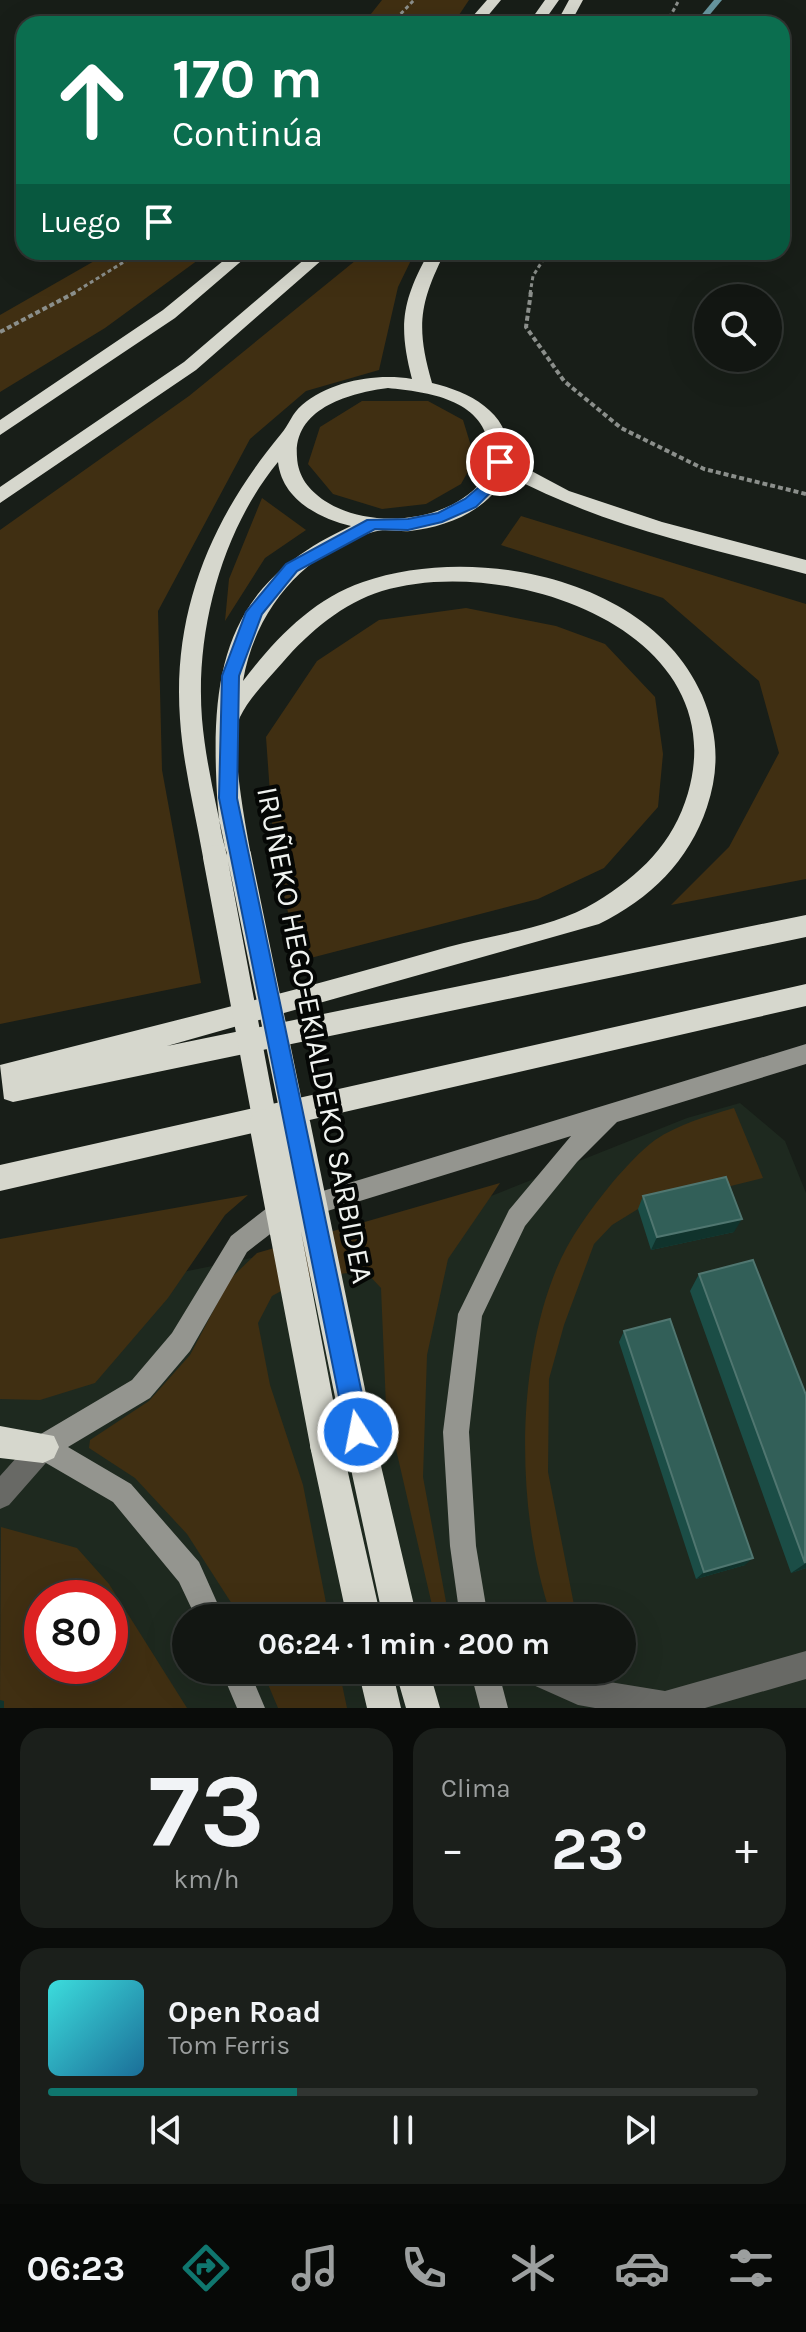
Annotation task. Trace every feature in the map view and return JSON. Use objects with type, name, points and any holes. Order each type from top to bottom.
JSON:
[{"type":"highway","points":[[480,16],[494,0]]},
{"type":"highway","points":[[0,429],[169,314],[234,260]]},
{"type":"highway","points":[[0,496],[190,366],[314,260]]},
{"type":"highway","points":[[423,385],[411,344],[410,309],[433,260]]},
{"type":"highway","points":[[388,382],[423,385],[474,406],[491,422],[500,442],[500,462],[491,484],[471,503],[442,517],[408,524],[372,524],[344,518],[320,507],[301,493],[289,476],[284,457],[286,439],[300,417],[323,399],[354,387],[388,382]]},
{"type":"highway","name":"IRUÑEKO HEGO-EKIALDEKO SARBIDEA","points":[[286,439],[260,469],[226,524],[203,585],[192,664],[191,717],[227,856],[397,1604]]},
{"type":"highway","points":[[500,462],[562,496],[657,528],[806,567]]},
{"type":"highway","name":"IRUÑEKO HEGO-EKIALDEKO SARBIDEA","points":[[361,1604],[326,1446],[227,856],[228,717],[230,676],[254,612],[292,568],[372,524]]},
{"type":"highway","points":[[0,1077],[373,981],[598,914],[659,868],[690,827],[705,774],[705,738],[693,694],[664,652],[633,625],[599,607],[522,580],[432,575],[394,580],[346,597],[302,626],[267,664],[228,717]]},
{"type":"highway","points":[[0,1092],[806,926]]},
{"type":"highway","points":[[0,1178],[806,995]]},
{"type":"highway","points":[[0,1442],[43,1447]]},
{"type":"highway","points":[[378,1684],[384,1708]]},
{"type":"highway","points":[[416,1684],[423,1708]]},
{"type":"street","points":[[204,1604],[189,1572],[122,1493],[43,1447],[141,1389],[181,1342],[239,1244],[275,1216],[806,1054]]},
{"type":"street","points":[[472,1604],[463,1546],[456,1432],[470,1314],[517,1218],[569,1154],[611,1113]]},
{"type":"street","points":[[241,1684],[251,1708]]},
{"type":"street","points":[[488,1684],[494,1708]]},
{"type":"lane","points":[[0,1496],[43,1447]]},
{"type":"lane","points":[[563,1684],[578,1691],[665,1705],[806,1665]]},
{"type":"path","points":[[399,16],[414,0]]},
{"type":"path","points":[[0,332],[98,281],[128,260]]},
{"type":"path","points":[[543,260],[533,276],[526,327],[564,381],[621,428],[704,469],[806,494]]},
{"type":"shaded area","points":[[382,0],[469,0],[458,16],[369,16]]},
{"type":"shaded area","points":[[96,260],[198,260],[105,328],[0,392],[0,315]]},
{"type":"shaded area","points":[[356,260],[411,260],[398,287],[379,370],[306,391],[250,439],[158,611],[162,770],[201,983],[0,1024],[0,530],[189,396]]},
{"type":"shaded area","points":[[362,401],[428,401],[463,420],[475,459],[461,484],[426,504],[382,509],[333,494],[308,464],[320,427]]},
{"type":"shaded area","points":[[262,498],[306,530],[265,558],[225,621],[229,579]]},
{"type":"shaded area","points":[[521,516],[806,604],[806,879],[671,905],[729,847],[779,753],[759,681],[663,598],[501,545]]},
{"type":"shaded area","points":[[466,608],[556,626],[605,644],[655,697],[663,754],[658,807],[604,868],[538,899],[299,961],[274,850],[266,737],[317,661],[379,620]]},
{"type":"shaded area","points":[[740,1103],[785,1141],[806,1193],[806,1708],[0,1708],[0,1304],[105,1288],[426,1222],[687,1118]]},
{"type":"shaded area","points":[[734,1108],[763,1178],[638,1209],[612,1225],[594,1244],[564,1325],[549,1379],[548,1472],[574,1604],[548,1604],[532,1535],[525,1443],[533,1352],[543,1309],[567,1247],[612,1183],[655,1140],[703,1117]]},
{"type":"shaded area","points":[[500,1183],[448,1259],[427,1355],[423,1477],[446,1604],[432,1604],[386,1406],[381,1288],[365,1271],[305,1278],[272,1296],[258,1323],[270,1385],[303,1485],[326,1604],[232,1604],[187,1534],[135,1478],[89,1448],[90,1440],[149,1401],[190,1355],[230,1279],[257,1253]]},
{"type":"shaded area","points":[[248,1195],[225,1215],[168,1298],[95,1383],[40,1400],[0,1399],[0,1239]]},
{"type":"shaded area","points":[[1,1527],[77,1548],[105,1580],[24,1580],[24,1684],[128,1684],[128,1614],[187,1708],[4,1708],[0,1701]]},
{"type":"shaded area","points":[[268,1684],[342,1684],[347,1708],[278,1708]]},
{"type":"building","points":[[726,1177],[742,1219],[657,1237],[643,1196]]},
{"type":"building","points":[[753,1260],[806,1395],[805,1563],[699,1274]]},
{"type":"building","points":[[670,1319],[753,1558],[704,1572],[624,1331]]},
{"type":"waterway","points":[[705,16],[718,0]]},
{"type":"route","points":[[358,1432],[228,798],[230,676],[254,612],[292,568],[372,524],[408,524],[442,517],[471,503],[491,484],[500,462]]}]
